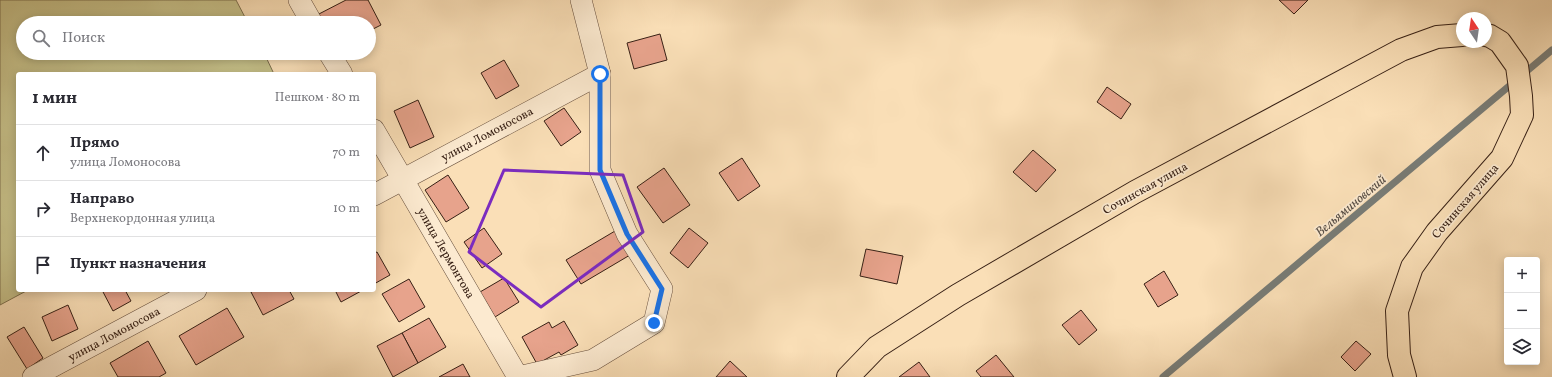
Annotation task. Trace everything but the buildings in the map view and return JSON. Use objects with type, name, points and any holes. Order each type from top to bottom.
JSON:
[{"type":"highway","name":"Сочинская улица","points":[[848,377],[877,347],[883,343],[958,295],[1135,192],[1401,50],[1437,37],[1456,35]]},
{"type":"highway","name":"Сочинская улица","points":[[1405,377],[1399,355],[1398,311],[1412,267],[1437,232],[1502,158],[1522,114],[1522,96],[1517,66],[1500,42],[1492,37]]},
{"type":"street","points":[[299,0],[308,16]]},
{"type":"street","points":[[518,377],[593,360],[641,331],[654,323],[662,289],[627,234],[600,170],[600,74],[581,0]]},
{"type":"street","points":[[333,60],[341,72]]},
{"type":"street","name":"улица Ломоносова","points":[[376,194],[600,74]]},
{"type":"street","name":"улица Лермонтова","points":[[376,133],[518,377]]},
{"type":"street","name":"улица Ломоносова","points":[[33,377],[192,292]]},
{"type":"highlighted area","points":[[504,170],[623,175],[643,232],[541,307],[469,252]]},
{"type":"shaded area","points":[[0,0],[236,0],[244,16],[16,16],[16,60],[267,60],[273,72],[16,72],[16,292],[24,292],[0,305]]},
{"type":"waterway","name":"Вельяминовский","points":[[1163,377],[1552,50]]},
{"type":"route","points":[[600,74],[600,170],[627,234],[662,289],[654,323]]}]
